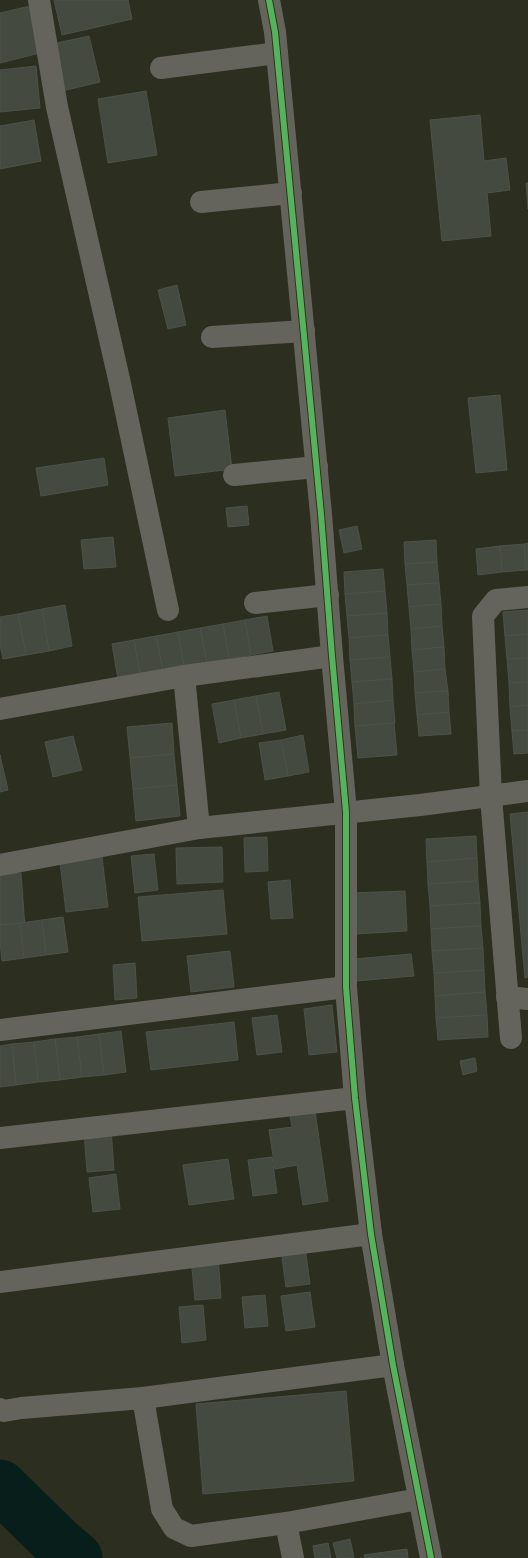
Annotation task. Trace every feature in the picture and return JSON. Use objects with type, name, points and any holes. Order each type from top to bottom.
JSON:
[{"type":"street","points":[[39,0],[57,107],[119,379],[168,610]]},
{"type":"street","points":[[269,0],[275,32],[317,467],[346,812],[346,987],[355,1098],[371,1234],[393,1365],[430,1558]]},
{"type":"street","points":[[161,68],[277,53]]},
{"type":"street","points":[[201,202],[291,193]]},
{"type":"street","points":[[212,337],[304,331]]},
{"type":"street","points":[[234,475],[317,467]]},
{"type":"street","points":[[255,603],[328,595]]},
{"type":"street","points":[[511,1038],[518,998],[491,797],[483,616],[496,600],[528,597]]},
{"type":"street","points":[[0,709],[184,676],[332,656]]},
{"type":"street","points":[[184,676],[199,828]]},
{"type":"street","points":[[0,865],[199,828],[491,797],[528,791]]},
{"type":"street","points":[[0,1030],[346,987]]},
{"type":"street","points":[[0,1138],[355,1098]]},
{"type":"street","points":[[0,1282],[371,1234]]},
{"type":"street","points":[[0,1409],[4,1411],[21,1408],[143,1398],[393,1365]]},
{"type":"street","points":[[143,1398],[162,1509],[174,1528],[191,1536],[286,1523],[418,1499]]},
{"type":"street","points":[[286,1523],[293,1558]]},
{"type":"building","points":[[54,0],[128,0],[132,19],[62,35]]},
{"type":"building","points":[[30,6],[40,53],[0,63],[0,13]]},
{"type":"building","points":[[89,36],[100,82],[62,91],[52,44]]},
{"type":"building","points":[[36,66],[40,108],[0,112],[0,70]]},
{"type":"building","points":[[146,91],[157,155],[108,163],[98,99]]},
{"type":"building","points":[[480,115],[484,161],[506,158],[510,190],[487,193],[491,236],[442,241],[430,120]]},
{"type":"building","points":[[34,120],[41,161],[0,169],[0,126]]},
{"type":"building","points":[[526,183],[528,183],[528,209]]},
{"type":"building","points":[[177,285],[186,325],[168,329],[158,290]]},
{"type":"building","points":[[500,395],[507,470],[476,473],[468,398]]},
{"type":"building","points":[[225,410],[232,469],[175,476],[168,418]]},
{"type":"building","points":[[104,458],[108,485],[41,496],[36,468]]},
{"type":"building","points":[[247,506],[249,525],[228,527],[226,508]]},
{"type":"building","points":[[357,526],[362,549],[344,553],[339,530]]},
{"type":"building","points":[[113,537],[116,567],[84,569],[81,540]]},
{"type":"building","points":[[436,540],[437,562],[405,564],[404,542]]},
{"type":"building","points":[[528,543],[528,570],[526,570],[524,544]]},
{"type":"building","points":[[524,544],[526,570],[502,572],[500,546]]},
{"type":"building","points":[[500,546],[502,572],[478,575],[476,549]]},
{"type":"building","points":[[437,562],[439,583],[407,585],[405,564]]},
{"type":"building","points":[[383,569],[385,591],[345,594],[344,572]]},
{"type":"building","points":[[439,583],[441,604],[409,607],[407,585]]},
{"type":"building","points":[[385,591],[387,613],[347,616],[345,594]]},
{"type":"building","points":[[441,604],[442,626],[411,629],[409,607]]},
{"type":"building","points":[[65,605],[72,646],[49,651],[42,609]]},
{"type":"building","points":[[42,609],[49,651],[26,655],[18,614]]},
{"type":"building","points":[[528,610],[528,634],[505,636],[503,612]]},
{"type":"building","points":[[387,613],[388,635],[349,638],[347,616]]},
{"type":"building","points":[[18,614],[26,655],[3,659],[0,644],[0,617]]},
{"type":"building","points":[[267,616],[273,651],[251,655],[245,620]]},
{"type":"building","points":[[245,620],[251,655],[229,659],[223,624]]},
{"type":"building","points":[[223,624],[229,659],[207,663],[200,628]]},
{"type":"building","points":[[442,626],[444,647],[412,650],[411,629]]},
{"type":"building","points":[[200,628],[207,663],[184,667],[178,632]]},
{"type":"building","points":[[178,632],[184,667],[163,671],[156,636]]},
{"type":"building","points":[[528,634],[528,658],[507,659],[505,636]]},
{"type":"building","points":[[388,635],[390,657],[350,660],[349,638]]},
{"type":"building","points":[[156,636],[163,671],[140,675],[134,640]]},
{"type":"building","points":[[134,640],[140,675],[118,679],[112,644]]},
{"type":"building","points":[[444,647],[445,669],[414,672],[412,650]]},
{"type":"building","points":[[390,657],[392,679],[352,682],[350,660]]},
{"type":"building","points":[[528,658],[528,682],[509,683],[507,659]]},
{"type":"building","points":[[445,669],[448,691],[415,693],[414,672]]},
{"type":"building","points":[[392,679],[393,700],[354,704],[352,682]]},
{"type":"building","points":[[528,682],[528,705],[510,707],[509,683]]},
{"type":"building","points":[[448,691],[449,712],[417,715],[415,693]]},
{"type":"building","points":[[279,692],[286,730],[263,734],[256,696]]},
{"type":"building","points":[[256,696],[263,734],[241,738],[234,700]]},
{"type":"building","points":[[234,700],[241,738],[219,743],[212,704]]},
{"type":"building","points":[[393,700],[395,723],[355,726],[354,704]]},
{"type":"building","points":[[528,705],[528,730],[512,731],[510,707]]},
{"type":"building","points":[[449,712],[451,734],[419,736],[417,715]]},
{"type":"building","points":[[172,723],[174,754],[130,758],[127,727]]},
{"type":"building","points":[[394,723],[397,755],[358,758],[355,726]]},
{"type":"building","points":[[528,730],[528,753],[514,754],[512,731]]},
{"type":"building","points":[[303,735],[309,772],[288,776],[281,740]]},
{"type":"building","points":[[73,736],[82,770],[53,777],[45,742]]},
{"type":"building","points":[[281,740],[288,776],[265,780],[259,743]]},
{"type":"building","points":[[174,754],[177,785],[133,789],[130,758]]},
{"type":"building","points":[[0,755],[8,790],[0,792]]},
{"type":"building","points":[[177,785],[180,816],[136,821],[133,789]]},
{"type":"building","points":[[528,812],[528,977],[525,978],[510,814]]},
{"type":"building","points":[[476,836],[477,858],[427,862],[426,839]]},
{"type":"building","points":[[267,837],[268,871],[245,872],[244,838]]},
{"type":"building","points":[[222,847],[223,882],[177,884],[176,848]]},
{"type":"building","points":[[154,854],[158,890],[135,893],[131,856]]},
{"type":"building","points":[[102,857],[108,907],[66,912],[60,862]]},
{"type":"building","points":[[477,858],[478,881],[428,884],[427,862]]},
{"type":"building","points":[[21,873],[25,928],[0,930],[0,875]]},
{"type":"building","points":[[290,880],[293,918],[271,919],[268,882]]},
{"type":"building","points":[[478,881],[480,903],[430,906],[428,884]]},
{"type":"building","points":[[223,890],[227,934],[142,941],[138,897]]},
{"type":"building","points":[[405,891],[407,931],[354,934],[352,893]]},
{"type":"building","points":[[480,903],[481,926],[431,929],[430,906]]},
{"type":"building","points":[[63,917],[68,952],[46,955],[42,920]]},
{"type":"building","points":[[42,920],[46,955],[24,958],[20,923]]},
{"type":"building","points":[[20,923],[24,958],[2,961],[0,925]]},
{"type":"building","points":[[481,926],[483,948],[432,951],[431,929]]},
{"type":"building","points":[[483,948],[484,970],[434,973],[432,951]]},
{"type":"building","points":[[230,951],[234,987],[191,992],[187,956]]},
{"type":"building","points":[[411,954],[414,976],[356,981],[354,959]]},
{"type":"building","points":[[135,963],[137,998],[115,1000],[113,965]]},
{"type":"building","points":[[484,970],[485,992],[435,996],[434,973]]},
{"type":"building","points":[[485,992],[487,1015],[436,1018],[435,996]]},
{"type":"building","points":[[332,1005],[337,1052],[309,1055],[304,1009]]},
{"type":"building","points":[[277,1015],[282,1052],[257,1055],[252,1018]]},
{"type":"building","points":[[487,1015],[488,1037],[438,1040],[436,1018]]},
{"type":"building","points":[[234,1022],[238,1060],[151,1070],[146,1032]]},
{"type":"building","points":[[121,1031],[126,1072],[104,1075],[99,1034]]},
{"type":"building","points":[[99,1034],[104,1075],[82,1077],[77,1037]]},
{"type":"building","points":[[77,1037],[82,1077],[60,1080],[55,1039]]},
{"type":"building","points":[[55,1039],[60,1080],[38,1082],[34,1042]]},
{"type":"building","points":[[34,1042],[38,1082],[16,1085],[12,1044]]},
{"type":"building","points":[[12,1044],[16,1085],[0,1087],[0,1046]]},
{"type":"building","points":[[475,1058],[477,1071],[463,1075],[460,1061]]},
{"type":"building","points":[[315,1111],[328,1201],[303,1205],[297,1165],[275,1169],[269,1130],[292,1127],[290,1115]]},
{"type":"building","points":[[111,1129],[114,1170],[87,1172],[84,1131]]},
{"type":"building","points":[[272,1157],[277,1193],[253,1196],[248,1160]]},
{"type":"building","points":[[228,1159],[234,1199],[189,1205],[183,1165]]},
{"type":"building","points":[[116,1174],[120,1209],[93,1212],[89,1178]]},
{"type":"building","points":[[305,1247],[310,1284],[286,1287],[281,1250]]},
{"type":"building","points":[[218,1255],[221,1298],[195,1300],[191,1258]]},
{"type":"building","points":[[310,1292],[315,1327],[286,1331],[281,1296]]},
{"type":"building","points":[[265,1295],[268,1326],[245,1328],[242,1297]]},
{"type":"building","points":[[203,1305],[206,1340],[182,1343],[179,1307]]},
{"type":"building","points":[[346,1391],[354,1481],[203,1494],[196,1404]]},
{"type":"building","points":[[350,1539],[354,1558],[337,1558],[333,1543]]},
{"type":"building","points":[[328,1543],[331,1558],[315,1558],[313,1546]]},
{"type":"building","points":[[407,1549],[408,1558],[365,1558],[364,1555]]},
{"type":"waterway","points":[[0,1486],[57,1542],[76,1558]]},
{"type":"cycle path","points":[[269,0],[275,32],[321,514],[346,812],[346,987],[355,1098],[371,1234],[393,1365],[431,1558]]}]
